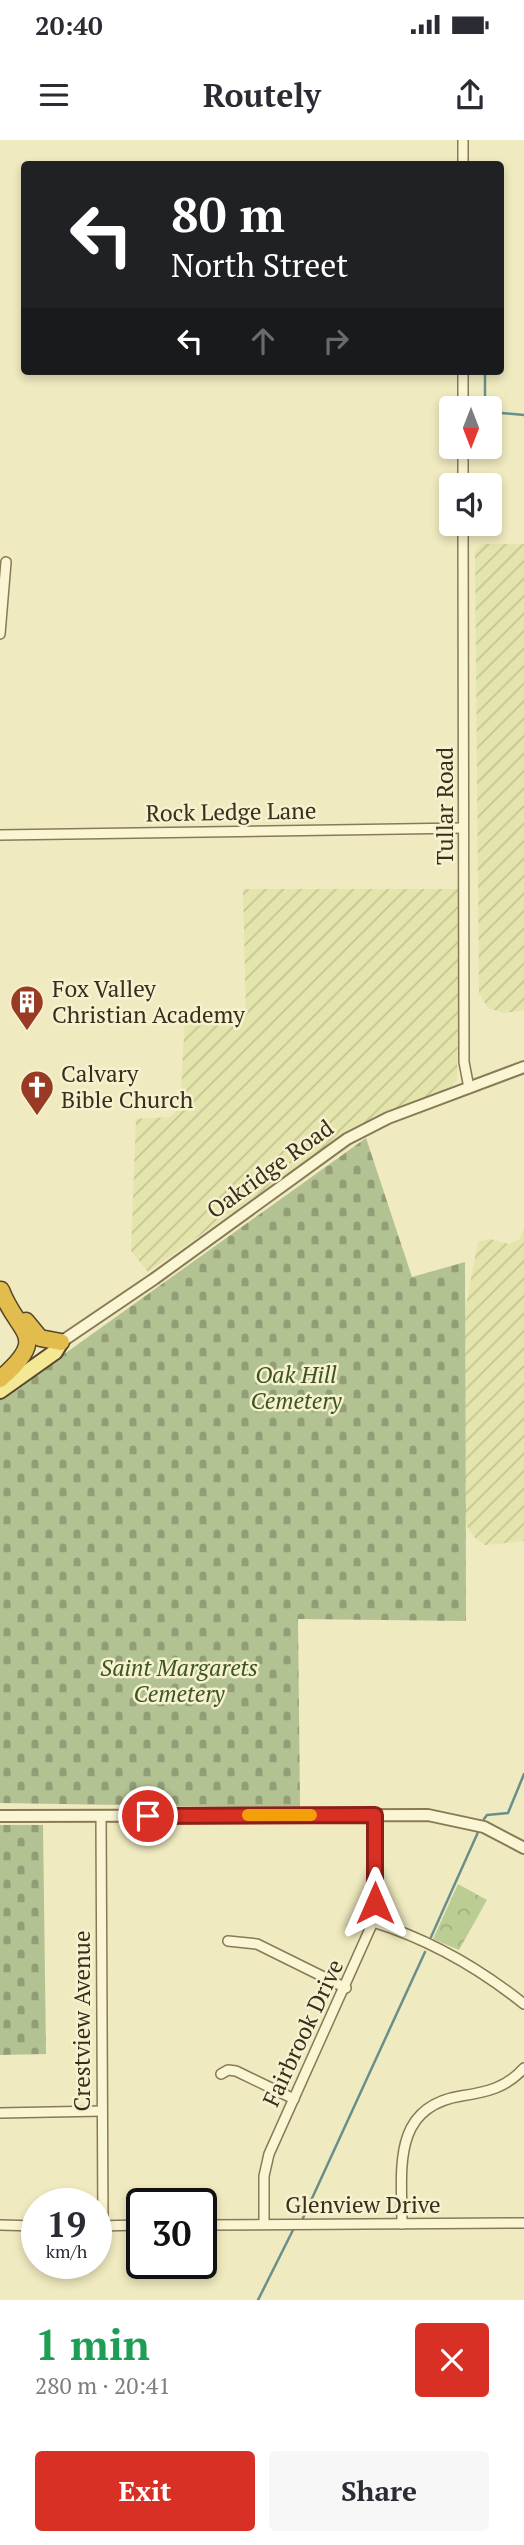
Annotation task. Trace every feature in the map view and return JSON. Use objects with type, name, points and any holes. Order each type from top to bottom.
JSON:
[{"type":"highway","points":[[0,1290],[40,1338],[61,1342]]},
{"type":"highway","points":[[0,1290],[23,1325],[27,1342],[22,1359],[0,1380]]},
{"type":"main road","points":[[0,1380],[61,1342]]},
{"type":"main road","points":[[0,1391],[55,1352],[61,1342]]},
{"type":"street","points":[[463,140],[463,161]]},
{"type":"street","points":[[463,375],[463,396]]},
{"type":"street","name":"Tullar Road","points":[[463,536],[464,1062],[469,1088]]},
{"type":"street","points":[[0,634],[6,562]]},
{"type":"street","name":"Rock Ledge Lane","points":[[0,835],[464,828]]},
{"type":"street","name":"Oakridge Road","points":[[61,1342],[154,1279],[347,1139],[388,1118],[524,1067]]},
{"type":"street","name":"Fairbrook Drive","points":[[264,2224],[267,2164],[293,2099],[346,1988],[373,1922],[375,1815]]},
{"type":"street","points":[[0,1816],[428,1815],[467,1821],[500,1834],[524,1848]]},
{"type":"street","name":"Crestview Avenue","points":[[100,2188],[101,1816]]},
{"type":"street","points":[[373,1922],[445,1952],[488,1977],[524,2004]]},
{"type":"street","points":[[228,1941],[257,1944],[346,1988]]},
{"type":"street","points":[[402,2224],[404,2146],[415,2120],[443,2100],[501,2087],[524,2068]]},
{"type":"street","points":[[221,2074],[228,2070],[236,2071],[293,2099]]},
{"type":"street","points":[[0,2113],[102,2111]]},
{"type":"street","name":"Glenview Drive","points":[[217,2225],[524,2223]]},
{"type":"street","points":[[0,2225],[21,2225]]},
{"type":"green space","points":[[483,544],[524,544],[524,1010],[504,1013],[488,1008],[479,993],[475,551]]},
{"type":"green space","points":[[243,889],[460,889],[457,1080],[447,1091],[348,1131],[148,1272],[131,1251],[136,1119],[170,1117],[177,1110],[181,1093],[185,1016],[246,1015]]},
{"type":"green space","name":"Oak Hill Cemetery","points":[[366,1138],[412,1277],[465,1262],[466,1621],[298,1619],[300,1808],[0,1803],[0,1400]]},
{"type":"green space","points":[[524,1228],[524,1541],[485,1545],[474,1537],[465,1523],[465,1311],[478,1242],[490,1239],[509,1244],[520,1239]]},
{"type":"green space","points":[[0,1825],[43,1825],[46,2054],[0,2055]]},
{"type":"green space","points":[[458,1884],[487,1900],[459,1950],[433,1939]]},
{"type":"waterway","points":[[485,375],[485,396]]},
{"type":"waterway","points":[[502,413],[524,415]]},
{"type":"waterway","points":[[484,1819],[487,1815],[508,1813],[524,1774]]},
{"type":"waterway","points":[[431,1937],[479,1830]]},
{"type":"waterway","points":[[303,2218],[425,1952]]},
{"type":"waterway","points":[[258,2300],[293,2230]]},
{"type":"slow traffic","points":[[248,1815],[311,1815]]},
{"type":"place","name":"Fox Valley Christian Academy","points":[[27,1032]]},
{"type":"place","name":"Calvary Bible Church","points":[[37,1117]]},
{"type":"route","points":[[148,1816],[375,1815],[375,1903]]},
{"type":"park label","name":"Saint Margarets Cemetery","points":[[179,1681]]}]
